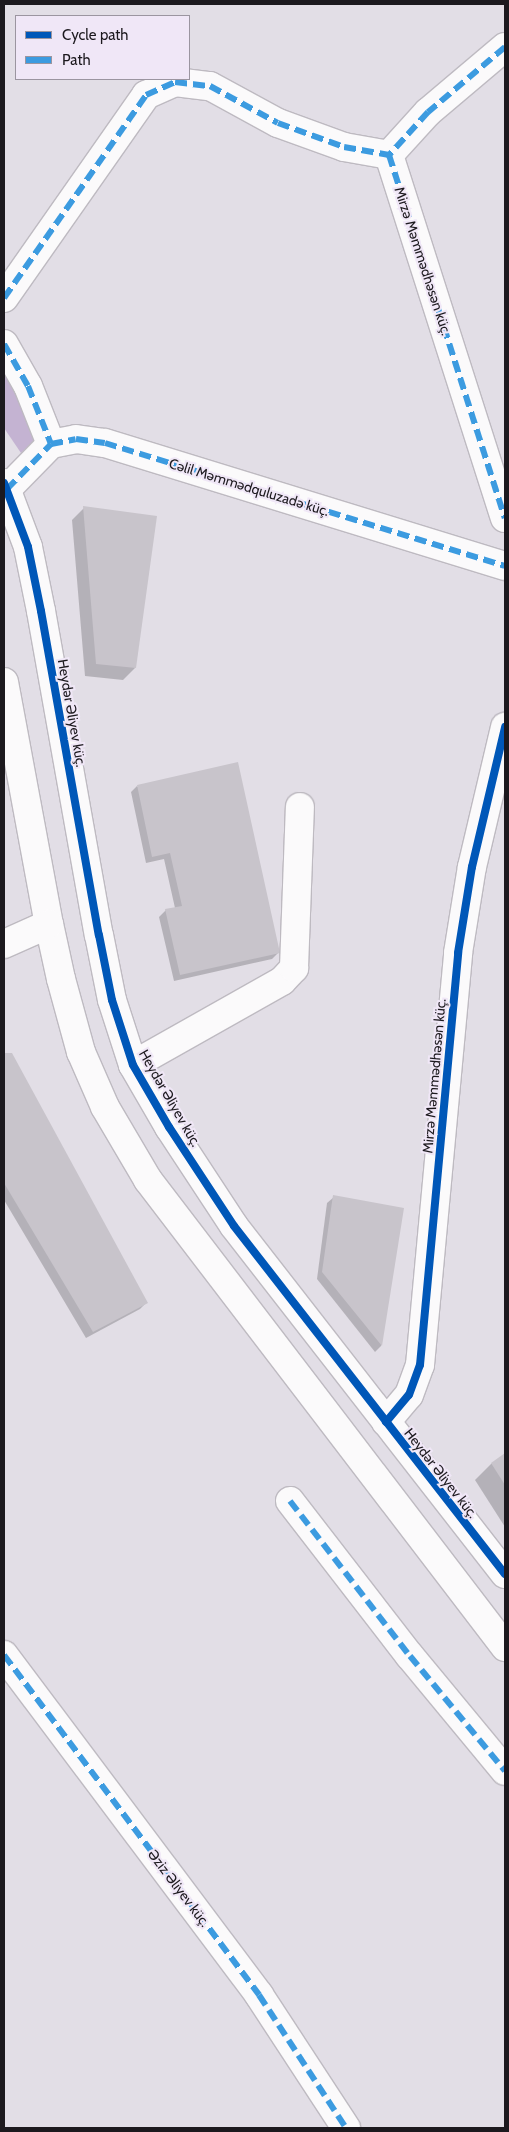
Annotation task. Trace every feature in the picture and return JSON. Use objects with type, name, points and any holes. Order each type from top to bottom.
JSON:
[{"type":"street","points":[[4,298],[146,95],[175,82],[210,86],[278,123],[344,147],[389,155],[428,112],[505,47]]},
{"type":"street","name":"Mirzə Məmmədhəsən küç.","points":[[389,155],[505,518]]},
{"type":"street","points":[[4,344],[28,386],[51,444],[5,486]]},
{"type":"street","name":"Cəlil Məmmədquluzadə küç.","points":[[51,444],[76,439],[105,443],[505,566]]},
{"type":"street","name":"Heydər Əliyev küç.","points":[[5,486],[28,547],[42,611],[98,935],[112,1000],[133,1065],[169,1127],[234,1226],[505,1574]]},
{"type":"street","points":[[4,682],[48,924],[81,1052],[105,1107],[148,1180],[505,1647]]},
{"type":"street","name":"Mirzə Məmmədhəsən küç.","points":[[386,1422],[409,1395],[420,1365],[458,954],[472,867],[505,726]]},
{"type":"street","points":[[133,1065],[282,981],[294,968],[300,807]]},
{"type":"street","points":[[4,944],[48,924]]},
{"type":"street","points":[[290,1501],[410,1656],[505,1771]]},
{"type":"street","name":"Əziz Əliyev küç.","points":[[4,1655],[259,1995],[346,2128]]},
{"type":"shaded area","points":[[4,372],[38,437],[21,453],[4,428]]},
{"type":"building","points":[[83,506],[157,516],[136,668],[96,664]]},
{"type":"building","points":[[238,762],[280,953],[180,975],[165,909],[182,906],[170,853],[152,857],[137,785]]},
{"type":"building","points":[[4,1053],[12,1053],[148,1303],[93,1332],[4,1183]]},
{"type":"building","points":[[333,1195],[404,1208],[382,1346],[322,1272]]},
{"type":"building","points":[[505,1453],[505,1485],[491,1463]]},
{"type":"marked path","points":[[505,47],[428,112],[389,155],[505,518]]},
{"type":"marked path","points":[[4,298],[146,95],[175,82],[210,86],[278,123],[344,147],[389,155]]},
{"type":"marked path","points":[[4,344],[28,386],[51,444]]},
{"type":"marked path","points":[[7,489],[51,444],[76,439],[105,443],[505,566]]},
{"type":"marked path","points":[[290,1501],[410,1656],[505,1771]]},
{"type":"marked path","points":[[4,1655],[259,1995],[346,2128]]},
{"type":"cycle path","points":[[4,483],[28,547],[112,1000],[133,1065],[169,1127],[234,1226],[505,1574]]},
{"type":"cycle path","points":[[386,1422],[409,1395],[420,1365],[458,953],[472,867],[505,727]]}]
